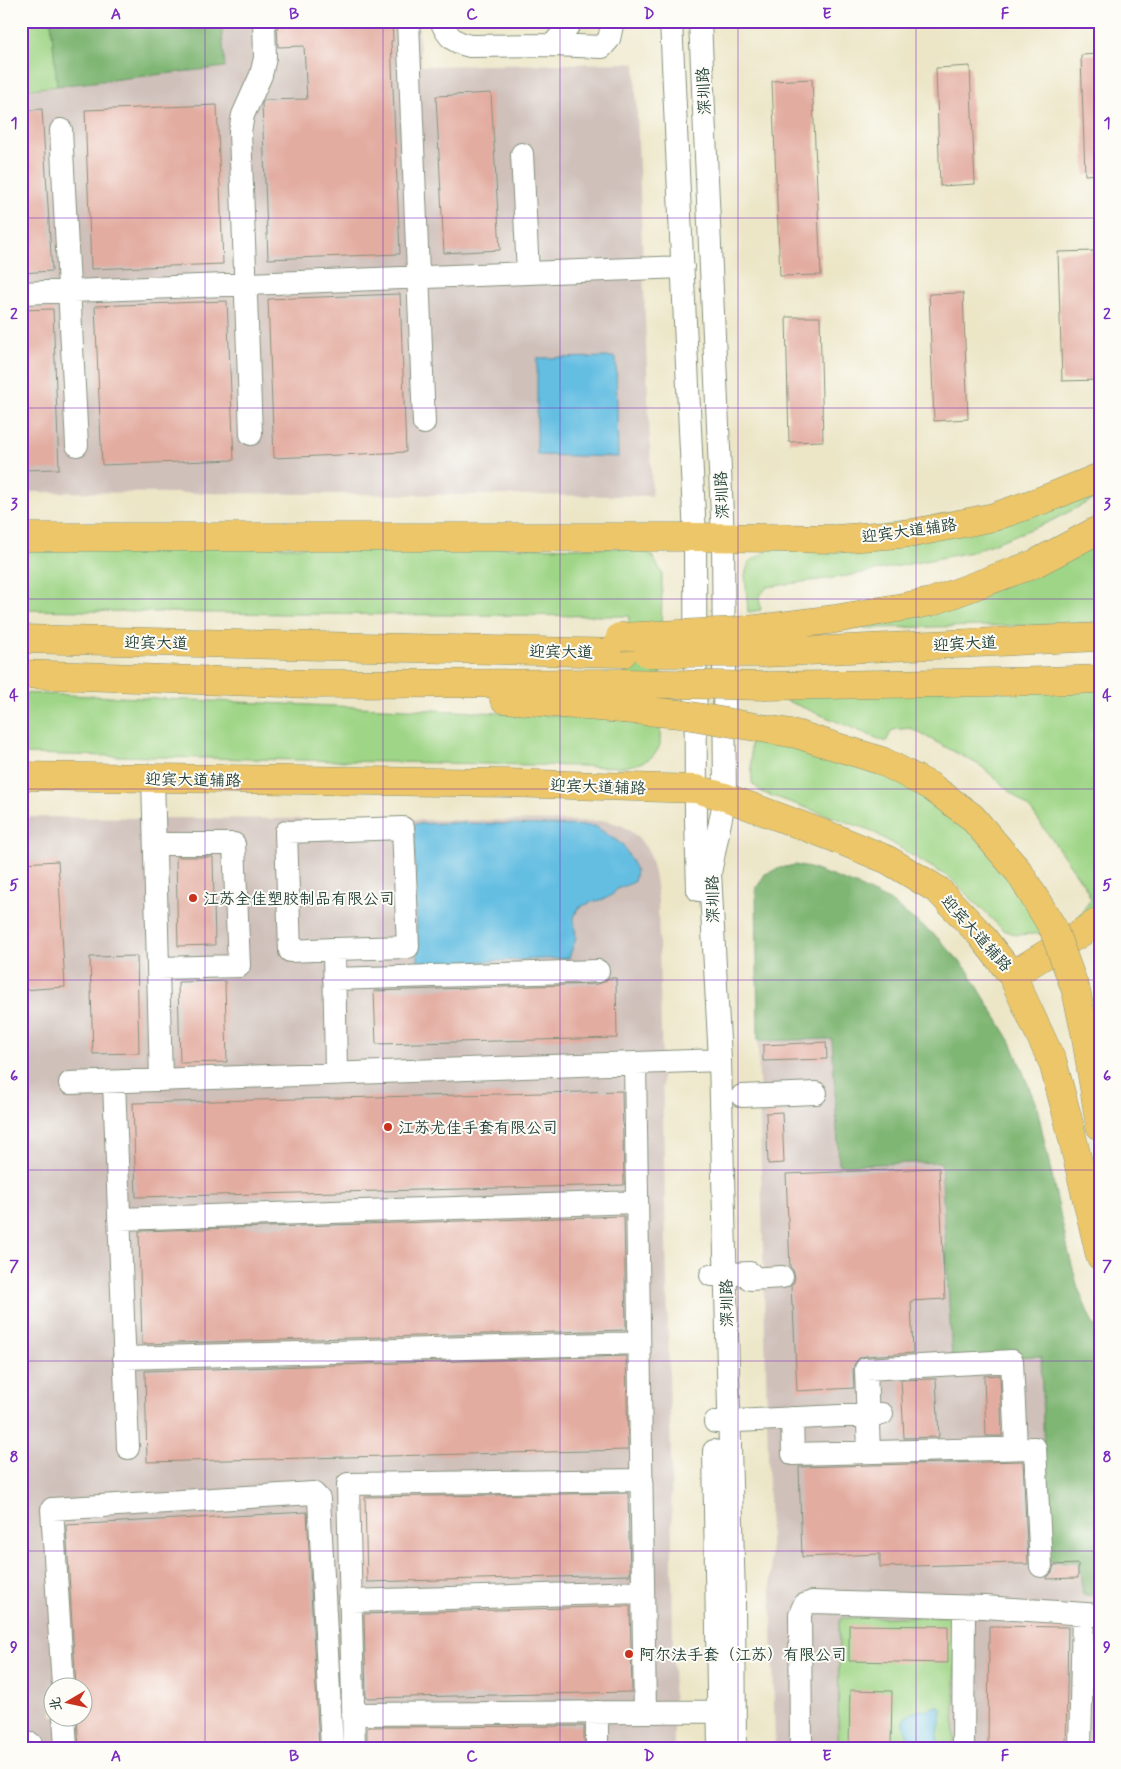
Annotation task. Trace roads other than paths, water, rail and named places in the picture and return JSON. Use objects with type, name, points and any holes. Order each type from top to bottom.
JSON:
[{"type":"main road","name":"迎宾大道辅路","points":[[21,537],[695,537],[836,539],[914,533],[994,517],[1100,477]]},
{"type":"main road","points":[[765,640],[835,619],[931,602],[1034,564],[1100,530]]},
{"type":"main road","name":"迎宾大道","points":[[21,639],[334,646],[622,645],[765,640],[1100,637]]},
{"type":"main road","points":[[21,674],[622,696],[766,686],[1035,682],[1100,679]]},
{"type":"main road","points":[[622,696],[680,714],[796,734],[882,761],[930,786],[972,817],[1020,872],[1052,928],[1076,991],[1085,1032],[1100,1126]]},
{"type":"main road","name":"迎宾大道辅路","points":[[21,776],[506,783],[696,789],[835,838],[888,860],[938,890],[980,934],[1012,975],[1100,920]]},
{"type":"main road","points":[[1012,975],[1053,1063],[1100,1256]]},
{"type":"street","points":[[251,434],[240,132],[243,115],[261,75],[265,58],[264,21]]},
{"type":"street","points":[[408,21],[424,422]]},
{"type":"street","points":[[441,21],[446,33],[457,43],[470,46],[553,45],[602,47],[609,39],[613,21]]},
{"type":"street","points":[[553,45],[572,21]]},
{"type":"street","name":"深圳路","points":[[671,21],[695,537],[698,876],[714,1060]]},
{"type":"street","name":"深圳路","points":[[700,21],[724,538],[726,798],[710,873],[727,1711],[735,1748]]},
{"type":"street","points":[[62,130],[77,445]]},
{"type":"street","points":[[522,154],[528,273]]},
{"type":"street","points":[[21,293],[682,267]]},
{"type":"street","points":[[153,778],[161,1080]]},
{"type":"street","points":[[403,828],[408,947],[334,950],[290,951],[286,832],[403,828]]},
{"type":"street","points":[[155,844],[234,844],[239,966],[158,968]]},
{"type":"street","points":[[334,950],[336,1074]]},
{"type":"street","points":[[334,979],[598,971]]},
{"type":"street","points":[[70,1083],[714,1060]]},
{"type":"street","points":[[635,1063],[645,1712]]},
{"type":"street","points":[[114,1082],[128,1448]]},
{"type":"street","points":[[742,1096],[816,1093]]},
{"type":"street","points":[[119,1219],[638,1202]]},
{"type":"street","points":[[718,1274],[782,1277]]},
{"type":"street","points":[[124,1358],[639,1343]]},
{"type":"street","points":[[869,1452],[875,1414],[866,1369],[1012,1361],[1016,1448]]},
{"type":"street","points":[[721,1422],[875,1414]]},
{"type":"street","points":[[792,1418],[793,1454],[1035,1448],[1041,1566]]},
{"type":"street","points":[[354,1748],[348,1484],[642,1480]]},
{"type":"street","points":[[62,1676],[52,1509],[313,1493],[319,1500],[332,1748]]},
{"type":"street","points":[[350,1601],[643,1592]]},
{"type":"street","points":[[801,1748],[800,1614],[804,1605],[812,1602],[964,1607],[1092,1614],[1080,1748]]},
{"type":"street","points":[[963,1748],[964,1607]]},
{"type":"street","points":[[353,1714],[727,1711]]},
{"type":"street","name":"深圳路","points":[[719,1748],[727,1711]]},
{"type":"street","points":[[597,1712],[597,1748]]},
{"type":"street","points":[[65,1726],[66,1748]]},
{"type":"water","points":[[616,357],[618,457],[537,455],[537,358]]},
{"type":"water","points":[[414,824],[595,826],[623,845],[636,870],[634,882],[617,889],[605,899],[578,908],[574,918],[576,938],[569,958],[418,964]]},
{"type":"water","points":[[936,1706],[942,1710],[938,1732],[939,1748],[911,1748],[905,1728],[905,1717],[913,1712]]},
{"type":"place","name":"江苏全佳塑胶制品有限公司","points":[[193,898]]},
{"type":"place","name":"江苏尤佳手套有限公司","points":[[388,1127]]},
{"type":"place","name":"阿尔法手套（江苏）有限公司","points":[[629,1654]]}]
